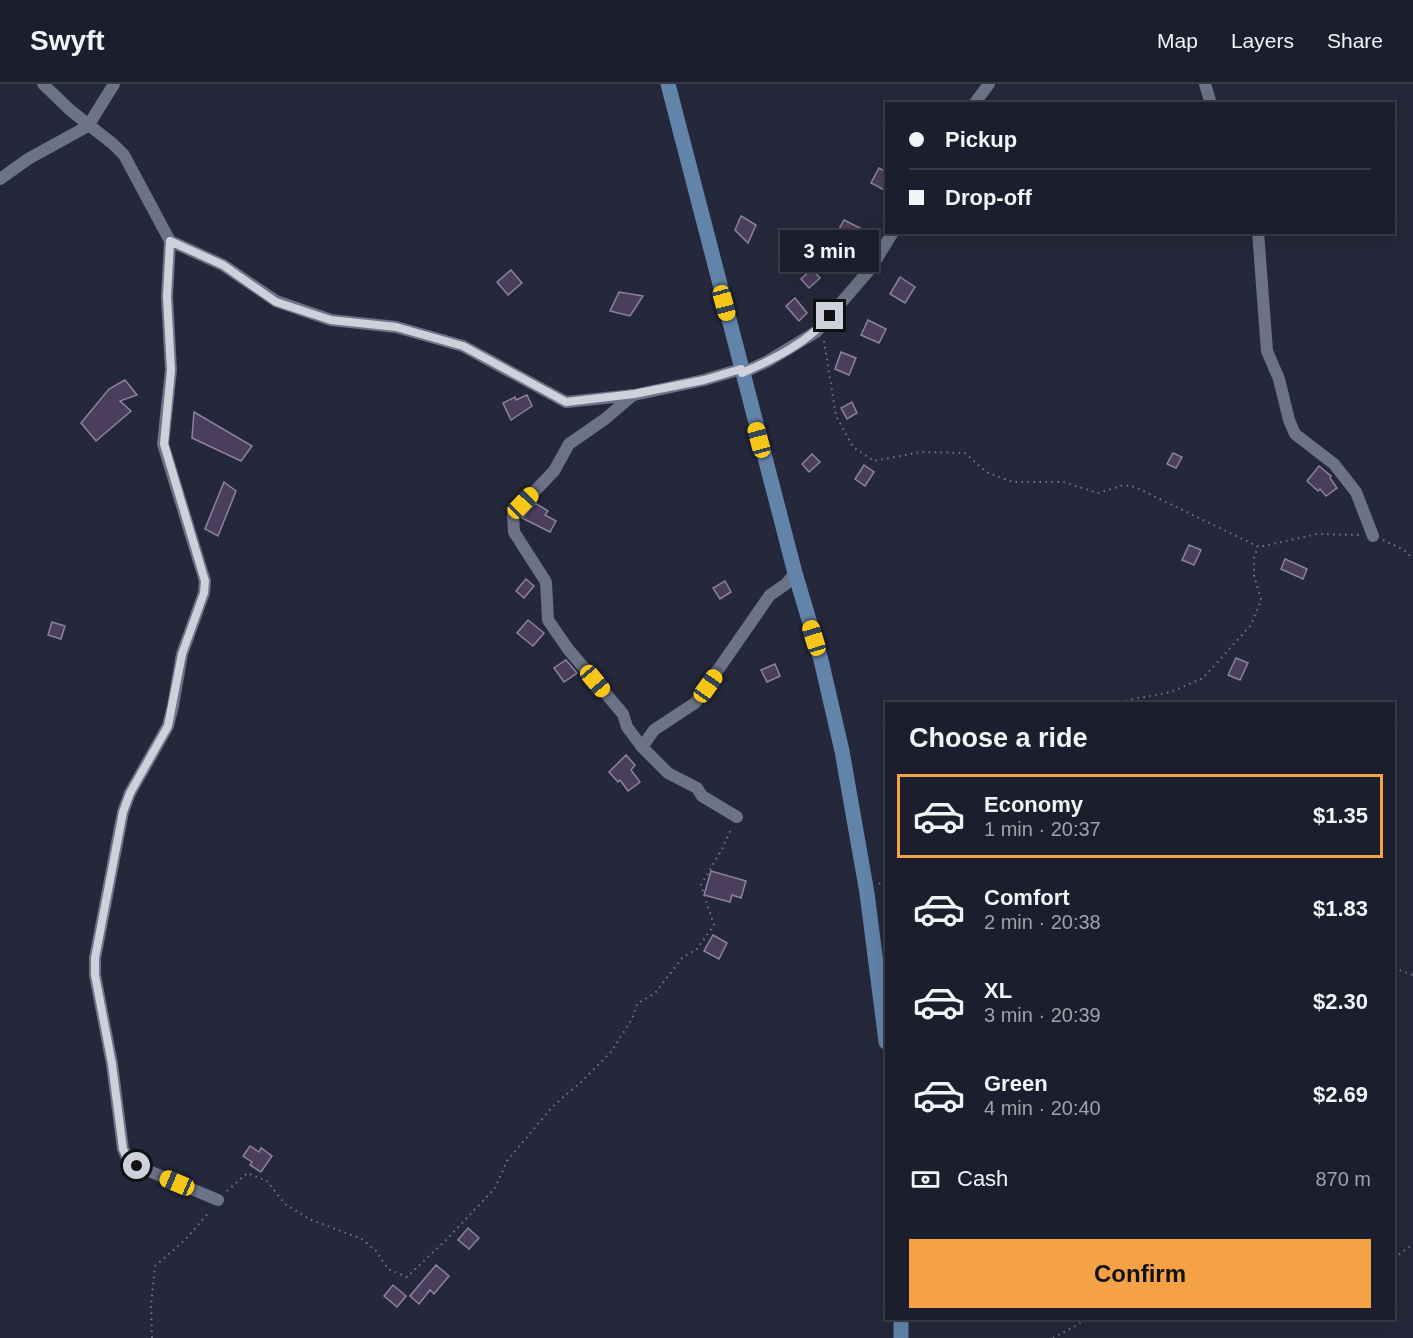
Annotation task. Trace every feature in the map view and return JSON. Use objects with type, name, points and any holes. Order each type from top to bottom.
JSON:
[{"type":"street","points":[[43,84],[88,126],[124,155],[170,241],[167,297],[171,370],[164,444],[205,581],[204,593],[182,654],[168,726],[130,793],[123,812],[95,958],[95,975],[112,1064],[123,1149],[128,1160],[137,1166],[218,1200]]},
{"type":"street","points":[[0,179],[28,159],[88,126],[114,84]]},
{"type":"street","points":[[668,84],[741,371],[795,573],[821,660],[842,751],[867,893],[885,1034]]},
{"type":"street","points":[[976,102],[989,84]]},
{"type":"street","points":[[1205,84],[1210,102]]},
{"type":"street","points":[[170,241],[223,265],[276,302],[331,320],[396,327],[463,346],[566,402],[634,394],[704,380],[741,371],[768,361],[816,332],[872,268],[892,234]]},
{"type":"street","points":[[1258,234],[1267,351],[1279,379],[1289,420],[1295,434],[1334,464],[1356,492],[1372,536]]},
{"type":"street","points":[[634,394],[605,419],[569,444],[554,471],[513,514],[514,532],[546,582],[548,620],[568,649],[623,714],[627,727],[642,747],[668,773],[697,788],[702,796],[737,817]]},
{"type":"street","points":[[642,747],[654,730],[695,704],[770,596],[786,584],[795,573]]},
{"type":"street","points":[[900,1320],[902,1338]]},
{"type":"path","points":[[816,332],[825,341],[836,416],[853,447],[874,461],[921,452],[965,453],[986,472],[1013,482],[1063,482],[1098,493],[1124,485],[1135,488],[1258,547],[1317,534],[1372,536],[1404,550],[1413,559]]},
{"type":"path","points":[[1118,702],[1171,692],[1203,678],[1251,625],[1261,600],[1254,575],[1254,558],[1258,547]]},
{"type":"path","points":[[152,1338],[155,1266],[185,1240],[206,1218],[218,1200],[247,1173],[267,1181],[285,1204],[309,1219],[362,1239],[376,1251],[388,1269],[407,1276],[448,1238],[495,1188],[507,1161],[552,1107],[611,1052],[632,1019],[637,1004],[655,993],[683,957],[697,949],[714,926],[700,885],[722,849],[737,817]]},
{"type":"path","points":[[1395,968],[1413,975]]},
{"type":"path","points":[[1395,1257],[1413,1244]]},
{"type":"path","points":[[1053,1338],[1086,1320]]},
{"type":"building","points":[[879,168],[885,171],[885,190],[871,183]]},
{"type":"building","points":[[741,216],[756,225],[748,243],[735,230]]},
{"type":"building","points":[[844,220],[872,234],[864,245],[838,231]]},
{"type":"building","points":[[812,269],[820,278],[809,288],[801,279]]},
{"type":"building","points":[[511,270],[522,283],[508,295],[497,282]]},
{"type":"building","points":[[900,277],[915,287],[905,303],[890,294]]},
{"type":"building","points":[[619,292],[643,296],[630,316],[610,311]]},
{"type":"building","points":[[795,298],[807,313],[799,321],[786,306]]},
{"type":"building","points":[[868,320],[886,329],[879,343],[861,335]]},
{"type":"building","points":[[841,352],[856,358],[849,375],[835,369]]},
{"type":"building","points":[[125,380],[137,395],[120,401],[131,411],[96,441],[81,423],[109,389]]},
{"type":"building","points":[[527,395],[532,406],[511,420],[503,403],[515,397],[516,400]]},
{"type":"building","points":[[852,402],[857,413],[847,419],[841,408]]},
{"type":"building","points":[[194,412],[252,446],[241,461],[192,438]]},
{"type":"building","points":[[1173,453],[1182,457],[1176,468],[1167,464]]},
{"type":"building","points":[[812,454],[820,462],[809,472],[802,464]]},
{"type":"building","points":[[864,465],[874,472],[865,486],[855,479]]},
{"type":"building","points":[[1319,466],[1331,476],[1337,488],[1326,496],[1307,481]]},
{"type":"building","points":[[224,482],[236,491],[218,536],[205,529]]},
{"type":"building","points":[[535,503],[548,511],[545,515],[556,521],[550,532],[522,518]]},
{"type":"building","points":[[1189,545],[1201,550],[1194,565],[1182,560]]},
{"type":"building","points":[[1285,559],[1307,569],[1303,579],[1281,569]]},
{"type":"building","points":[[526,579],[534,586],[524,598],[516,591]]},
{"type":"building","points":[[725,581],[731,592],[720,599],[713,588]]},
{"type":"building","points":[[528,620],[544,633],[533,646],[517,633]]},
{"type":"building","points":[[52,622],[65,626],[61,639],[48,635]]},
{"type":"building","points":[[1236,658],[1248,663],[1240,680],[1228,675]]},
{"type":"building","points":[[566,660],[577,673],[564,682],[554,668]]},
{"type":"building","points":[[775,664],[780,676],[767,682],[761,670]]},
{"type":"building","points":[[626,755],[635,765],[631,770],[640,782],[628,791],[620,780],[618,782],[609,772]]},
{"type":"building","points":[[711,871],[746,881],[741,898],[732,895],[730,902],[704,895]]},
{"type":"building","points":[[713,935],[727,943],[719,959],[704,951]]},
{"type":"building","points":[[250,1146],[259,1152],[261,1148],[272,1156],[261,1172],[250,1165],[252,1162],[243,1156]]},
{"type":"building","points":[[468,1228],[479,1238],[469,1249],[458,1240]]},
{"type":"building","points":[[436,1265],[449,1276],[434,1294],[430,1290],[419,1304],[410,1296]]},
{"type":"building","points":[[393,1285],[406,1296],[397,1307],[384,1296]]},
{"type":"route","points":[[137,1166],[128,1160],[123,1149],[112,1064],[95,975],[95,958],[123,812],[130,793],[168,726],[182,654],[204,593],[205,581],[164,444],[171,370],[167,297],[170,241],[223,265],[276,302],[331,320],[396,327],[463,346],[566,402],[634,394],[704,380],[741,369],[742,373],[768,361],[816,332],[830,316]]}]
